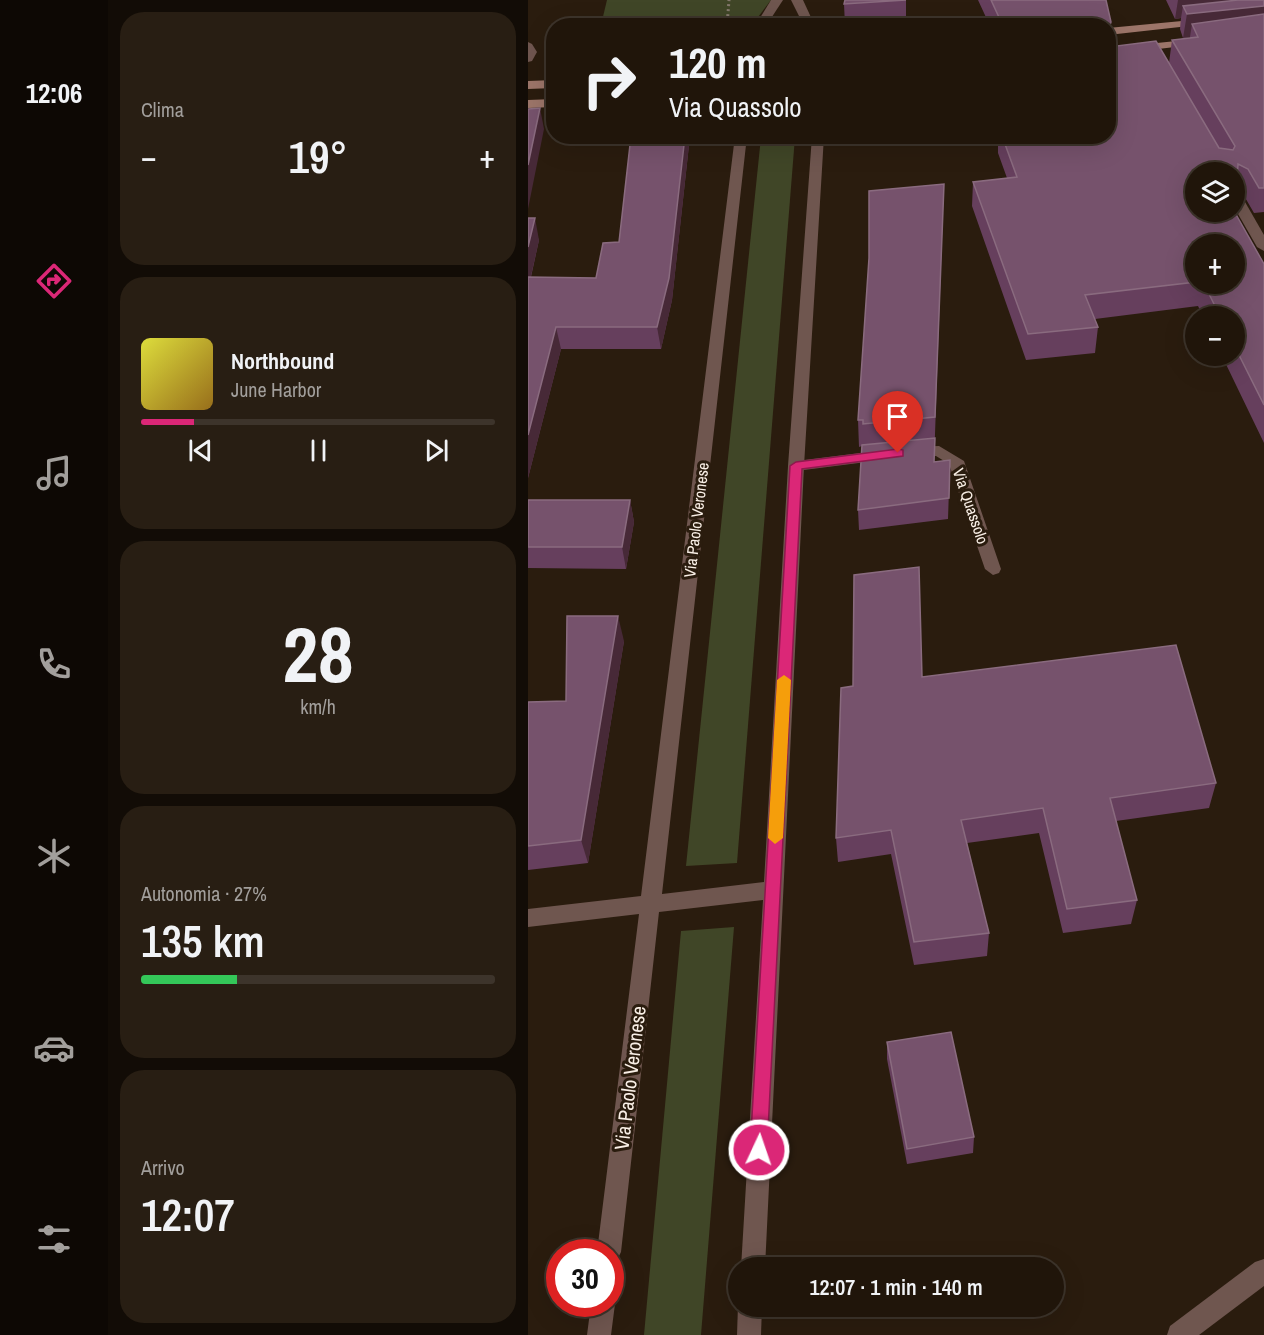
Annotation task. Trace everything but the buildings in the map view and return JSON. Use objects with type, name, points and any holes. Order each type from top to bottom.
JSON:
[{"type":"street","points":[[765,18],[777,0]]},
{"type":"street","points":[[797,0],[806,18]]},
{"type":"street","points":[[1116,31],[1220,20]]},
{"type":"street","points":[[1116,52],[1154,52],[1208,40]]},
{"type":"street","points":[[528,46],[531,52],[528,58]]},
{"type":"street","points":[[528,85],[546,84]]},
{"type":"street","points":[[528,104],[546,103]]},
{"type":"street","name":"Via Paolo Veronese","points":[[611,1239],[740,144]]},
{"type":"street","points":[[754,1257],[796,466],[817,144]]},
{"type":"street","points":[[1245,214],[1264,248]]},
{"type":"street","name":"Via Quassolo","points":[[796,466],[919,451],[939,451],[956,461],[993,569]]},
{"type":"street","points":[[528,918],[772,890]]},
{"type":"street","points":[[1179,1335],[1264,1271]]},
{"type":"street","points":[[599,1335],[601,1317]]},
{"type":"street","points":[[749,1335],[750,1317]]},
{"type":"path","points":[[728,18],[729,0]]},
{"type":"green space","points":[[607,0],[771,0],[757,18],[603,18]]},
{"type":"green space","points":[[760,144],[794,144],[737,863],[686,866]]},
{"type":"green space","points":[[734,927],[701,1335],[644,1335],[681,931]]},
{"type":"slow traffic","points":[[775,838],[784,680]]},
{"type":"route","points":[[759,1150],[796,466],[898,453]]}]
